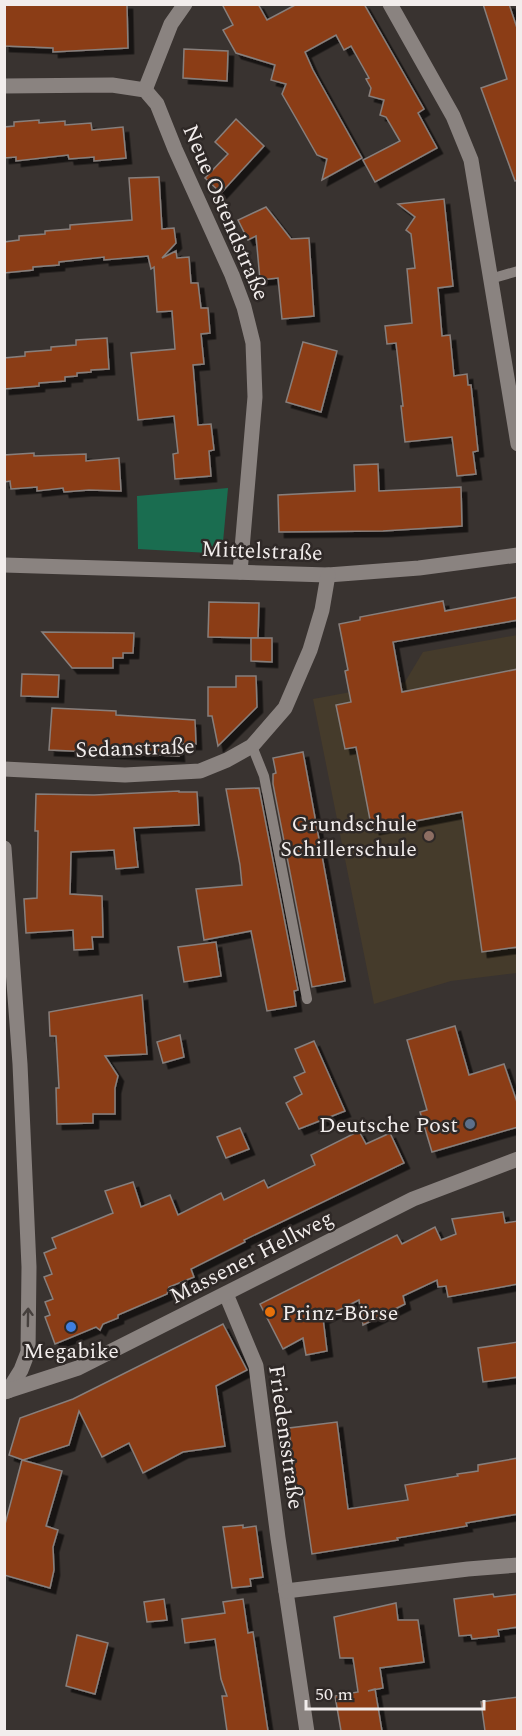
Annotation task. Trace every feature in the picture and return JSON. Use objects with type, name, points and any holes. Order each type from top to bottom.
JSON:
[{"type":"street","points":[[4,86],[112,85],[145,90],[171,24],[185,4]]},
{"type":"street","points":[[390,4],[453,116],[471,160],[518,444]]},
{"type":"street","name":"Neue Ostendstraße","points":[[145,90],[157,104],[179,159],[232,274],[244,307],[253,343],[255,397],[240,572]]},
{"type":"street","name":"Mittelstraße","points":[[4,565],[328,575],[419,568],[518,555]]},
{"type":"street","name":"Sedanstraße","points":[[4,769],[125,775],[200,771],[252,746],[285,708],[310,650],[322,610],[328,575]]},
{"type":"street","points":[[4,848],[20,1064],[29,1267],[28,1352],[21,1370],[6,1395]]},
{"type":"street","name":"Massener Hellweg","points":[[6,1395],[78,1368],[413,1199],[518,1159]]},
{"type":"street","name":"Friedensstraße","points":[[226,1294],[256,1366],[307,1731]]},
{"type":"street","points":[[286,1591],[518,1565]]},
{"type":"lane","points":[[490,279],[518,271]]},
{"type":"lane","points":[[252,746],[264,776],[307,999]]},
{"type":"shaded area","name":"Grundschule Schillerschule","points":[[517,635],[517,973],[451,981],[374,1004],[313,699],[405,682],[423,652]]},
{"type":"green space","points":[[228,488],[223,542],[209,553],[138,549],[137,496]]},
{"type":"building","points":[[4,4],[127,4],[128,48],[53,52],[53,48],[4,46]]},
{"type":"building","points":[[222,4],[258,4],[267,20],[297,4],[364,4],[424,109],[418,113],[437,148],[375,182],[363,160],[400,141],[386,117],[380,115],[384,100],[369,96],[371,88],[366,79],[369,78],[351,46],[344,50],[336,35],[305,52],[362,158],[322,180],[327,159],[317,155],[282,94],[286,84],[271,80],[275,65],[236,53],[223,30],[233,25]]},
{"type":"building","points":[[483,4],[509,4],[518,31],[518,180],[515,181],[481,88],[507,79]]},
{"type":"building","points":[[184,49],[228,51],[227,81],[183,78]]},
{"type":"building","points":[[236,119],[264,146],[221,193],[205,178],[228,154],[215,142]]},
{"type":"building","points":[[39,120],[39,123],[65,121],[65,125],[91,123],[92,130],[123,127],[126,158],[94,161],[94,157],[69,159],[68,155],[16,161],[16,157],[4,158],[4,127],[14,126],[14,122]]},
{"type":"building","points":[[159,177],[162,229],[174,228],[176,243],[162,258],[176,251],[177,258],[189,257],[191,283],[198,283],[201,308],[208,308],[210,333],[201,334],[204,364],[193,365],[198,425],[211,424],[214,450],[209,451],[211,476],[175,479],[173,454],[178,453],[174,416],[138,420],[131,353],[175,349],[172,311],[157,312],[154,267],[151,269],[148,256],[104,260],[104,257],[59,262],[59,265],[4,273],[4,242],[19,240],[19,236],[70,229],[70,225],[132,220],[129,178]]},
{"type":"building","points":[[444,199],[453,286],[438,288],[442,336],[450,335],[454,376],[467,374],[468,385],[471,385],[478,451],[473,452],[476,474],[457,476],[452,437],[405,442],[396,343],[387,344],[385,326],[412,323],[407,269],[415,268],[411,234],[406,230],[415,217],[398,204]]},
{"type":"building","points":[[266,207],[291,239],[309,238],[314,316],[282,319],[278,278],[260,280],[256,236],[248,240],[238,220]]},
{"type":"building","points":[[107,338],[109,369],[77,373],[77,376],[65,377],[65,381],[39,383],[39,386],[4,389],[4,358],[25,356],[25,352],[51,350],[51,347],[76,345],[76,340]]},
{"type":"building","points":[[303,342],[337,351],[321,412],[286,402]]},
{"type":"building","points":[[34,453],[34,456],[86,454],[86,461],[119,458],[121,491],[64,492],[63,488],[37,491],[37,487],[11,489],[10,481],[4,482],[4,455]]},
{"type":"building","points":[[378,464],[379,491],[461,487],[462,526],[383,531],[279,532],[278,495],[355,491],[354,465]]},
{"type":"building","points":[[518,597],[518,620],[393,642],[402,692],[518,669],[518,947],[482,952],[462,812],[374,829],[373,824],[371,825],[356,747],[345,749],[336,705],[351,702],[345,671],[348,670],[339,624],[360,620],[360,617],[443,601],[445,611]]},
{"type":"building","points":[[209,602],[259,603],[258,638],[208,637]]},
{"type":"building","points":[[42,632],[134,633],[133,653],[123,653],[123,658],[113,658],[113,668],[72,668]]},
{"type":"building","points":[[251,638],[272,638],[272,662],[251,661]]},
{"type":"building","points":[[22,674],[59,675],[58,697],[21,696]]},
{"type":"building","points":[[236,676],[256,676],[257,707],[218,746],[212,716],[208,716],[208,687],[236,687]]},
{"type":"building","points":[[52,708],[116,711],[116,715],[195,720],[196,744],[178,744],[179,756],[49,750]]},
{"type":"building","points":[[303,752],[345,981],[312,987],[273,784],[273,774],[276,773],[273,758]]},
{"type":"building","points":[[259,788],[298,990],[294,991],[296,1006],[267,1011],[251,931],[204,940],[196,889],[242,885],[226,789]]},
{"type":"building","points":[[197,792],[199,825],[134,828],[138,867],[116,869],[114,850],[71,852],[70,894],[102,896],[103,937],[92,937],[93,949],[74,950],[73,930],[26,933],[24,899],[37,898],[36,794],[94,795]]},
{"type":"building","points":[[216,942],[221,976],[184,982],[178,947]]},
{"type":"building","points":[[142,995],[147,1054],[105,1056],[118,1076],[115,1088],[115,1114],[93,1114],[93,1123],[57,1124],[56,1088],[59,1088],[56,1036],[50,1036],[49,1012]]},
{"type":"building","points":[[455,1026],[469,1075],[504,1064],[518,1105],[518,1127],[432,1152],[420,1112],[427,1110],[407,1040]]},
{"type":"building","points":[[180,1035],[184,1057],[163,1063],[157,1042]]},
{"type":"building","points":[[314,1041],[345,1111],[299,1129],[286,1103],[302,1094],[294,1077],[305,1072],[295,1049]]},
{"type":"building","points":[[240,1128],[249,1149],[226,1158],[217,1137]]},
{"type":"building","points":[[359,1131],[366,1144],[390,1133],[404,1163],[244,1240],[245,1242],[191,1269],[194,1277],[169,1287],[167,1294],[118,1315],[118,1318],[103,1324],[100,1330],[96,1327],[55,1344],[45,1317],[50,1315],[45,1302],[53,1299],[44,1277],[52,1274],[44,1253],[56,1248],[52,1238],[113,1213],[105,1191],[133,1182],[141,1207],[170,1195],[178,1215],[221,1193],[224,1200],[264,1180],[268,1188],[315,1165],[311,1155]]},
{"type":"building","points":[[503,1212],[505,1223],[518,1221],[518,1284],[448,1297],[446,1286],[438,1287],[437,1280],[403,1296],[405,1304],[363,1325],[359,1300],[323,1318],[327,1351],[306,1355],[303,1338],[283,1349],[260,1304],[397,1235],[402,1244],[435,1227],[441,1240],[456,1234],[452,1219]]},
{"type":"building","points":[[223,1324],[247,1370],[216,1386],[225,1446],[183,1452],[143,1473],[129,1443],[102,1457],[79,1411],[69,1445],[23,1460],[9,1455],[20,1418],[73,1399]]},
{"type":"building","points":[[518,1342],[518,1377],[483,1382],[478,1348]]},
{"type":"building","points":[[337,1422],[348,1509],[408,1500],[405,1485],[458,1476],[457,1474],[478,1471],[478,1465],[518,1458],[518,1514],[466,1523],[467,1526],[397,1538],[398,1540],[312,1554],[303,1492],[296,1493],[289,1428]]},
{"type":"building","points":[[22,1460],[62,1471],[46,1526],[58,1530],[53,1547],[54,1570],[50,1588],[4,1575],[4,1528]]},
{"type":"building","points":[[243,1525],[243,1528],[256,1526],[263,1577],[250,1579],[251,1586],[232,1588],[223,1527]]},
{"type":"building","points":[[493,1594],[494,1597],[518,1594],[518,1627],[498,1630],[499,1636],[472,1639],[471,1635],[459,1636],[454,1599]]},
{"type":"building","points":[[164,1599],[167,1620],[147,1622],[144,1602]]},
{"type":"building","points":[[243,1599],[248,1633],[253,1632],[268,1731],[227,1731],[222,1696],[227,1696],[221,1679],[215,1639],[185,1643],[182,1619],[225,1613],[223,1602]]},
{"type":"building","points":[[396,1603],[398,1620],[418,1620],[424,1662],[380,1668],[383,1688],[375,1690],[382,1731],[341,1731],[335,1696],[358,1692],[353,1658],[340,1658],[334,1617]]},
{"type":"building","points":[[77,1635],[108,1643],[95,1694],[66,1686]]},
{"type":"building","points":[[518,1697],[518,1731],[485,1731],[481,1702]]},
{"type":"place","name":"Grundschule Schillerschule","points":[[429,836]]},
{"type":"place","name":"Deutsche Post","points":[[470,1124]]},
{"type":"place","name":"Prinz-Börse","points":[[270,1312]]},
{"type":"place","name":"Megabike","points":[[71,1327]]}]
